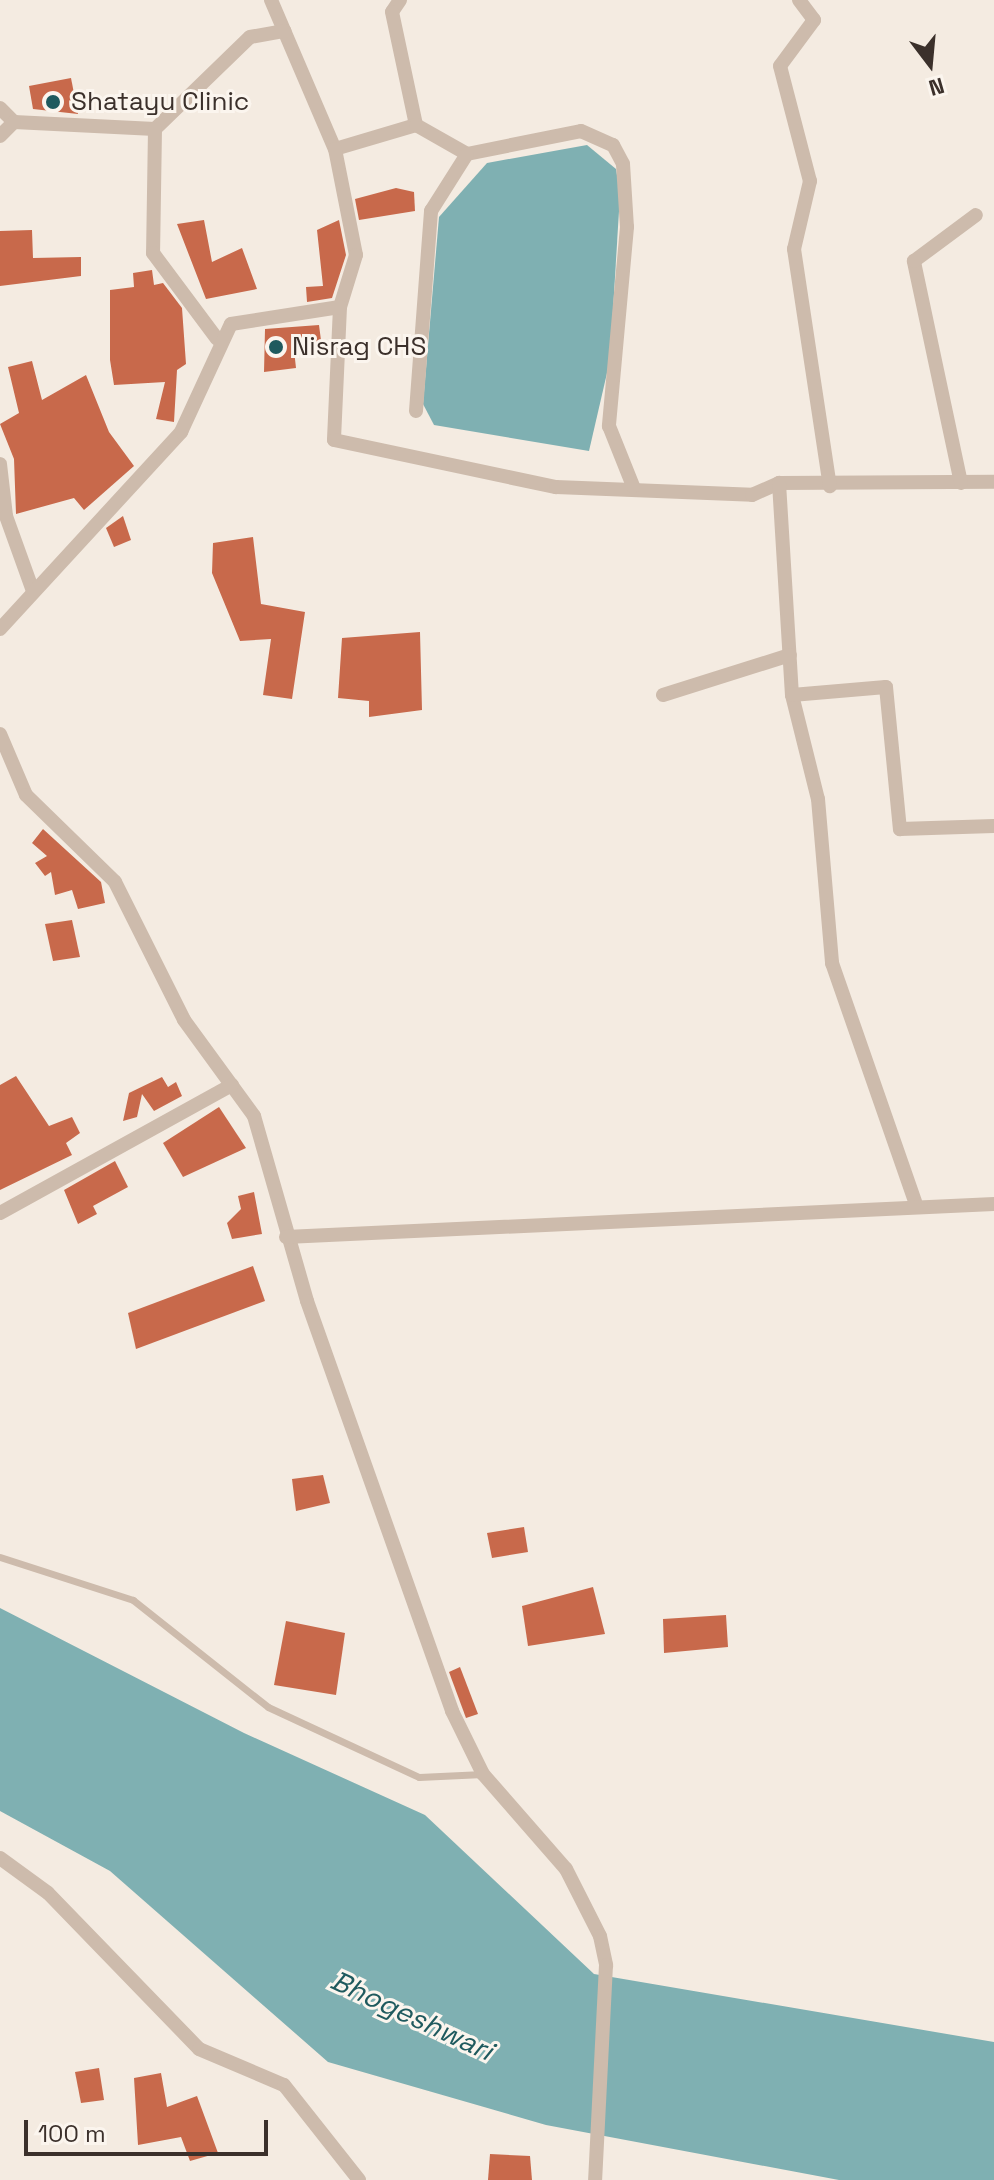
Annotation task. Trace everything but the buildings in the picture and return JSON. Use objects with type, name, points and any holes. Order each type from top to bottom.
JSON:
[{"type":"street","points":[[271,0],[335,149],[356,255],[340,307],[334,440],[556,487],[633,486],[752,495],[779,483],[830,486],[994,482]]},
{"type":"street","points":[[400,0],[392,12],[416,125]]},
{"type":"street","points":[[799,0],[814,20],[780,66],[810,181],[794,249],[830,486]]},
{"type":"street","points":[[217,339],[153,253],[155,129],[250,37],[284,31]]},
{"type":"street","points":[[0,108],[14,122],[155,129]]},
{"type":"street","points":[[0,136],[14,122]]},
{"type":"street","points":[[335,149],[416,125],[467,154],[581,131],[613,145],[623,164],[626,263],[609,426],[633,486]]},
{"type":"street","points":[[416,411],[431,211],[467,154]]},
{"type":"street","points":[[961,483],[914,261],[976,215]]},
{"type":"street","points":[[0,629],[181,432],[217,339],[231,324],[252,317],[340,307]]},
{"type":"street","points":[[0,464],[6,516],[33,591]]},
{"type":"street","points":[[779,483],[792,695],[818,799],[832,963],[915,1202]]},
{"type":"street","points":[[663,695],[790,655]]},
{"type":"street","points":[[792,695],[886,687],[900,829],[994,826]]},
{"type":"street","points":[[0,734],[26,795],[115,882],[184,1020],[232,1085],[262,1135],[286,1237],[439,1677],[483,1774],[566,1869],[595,1924],[606,1965],[595,2180]]},
{"type":"street","points":[[0,1213],[232,1085]]},
{"type":"street","points":[[286,1237],[915,1202],[994,1204]]},
{"type":"street","points":[[0,1858],[48,1893],[199,2049],[284,2085],[359,2180]]},
{"type":"lane","points":[[0,1557],[133,1600],[268,1707],[405,1771],[483,1774]]},
{"type":"water","points":[[587,145],[616,169],[620,194],[610,360],[589,451],[434,425],[423,404],[439,217],[487,163]]},
{"type":"water","name":"Bhogeshwari","points":[[0,1608],[244,1733],[425,1815],[594,1974],[994,2042],[994,2180],[839,2180],[546,2125],[328,2062],[110,1871],[0,1811]]},
{"type":"place","name":"Shatayu Clinic","points":[[53,102]]},
{"type":"place","name":"Nisrag CHS","points":[[276,347]]}]
